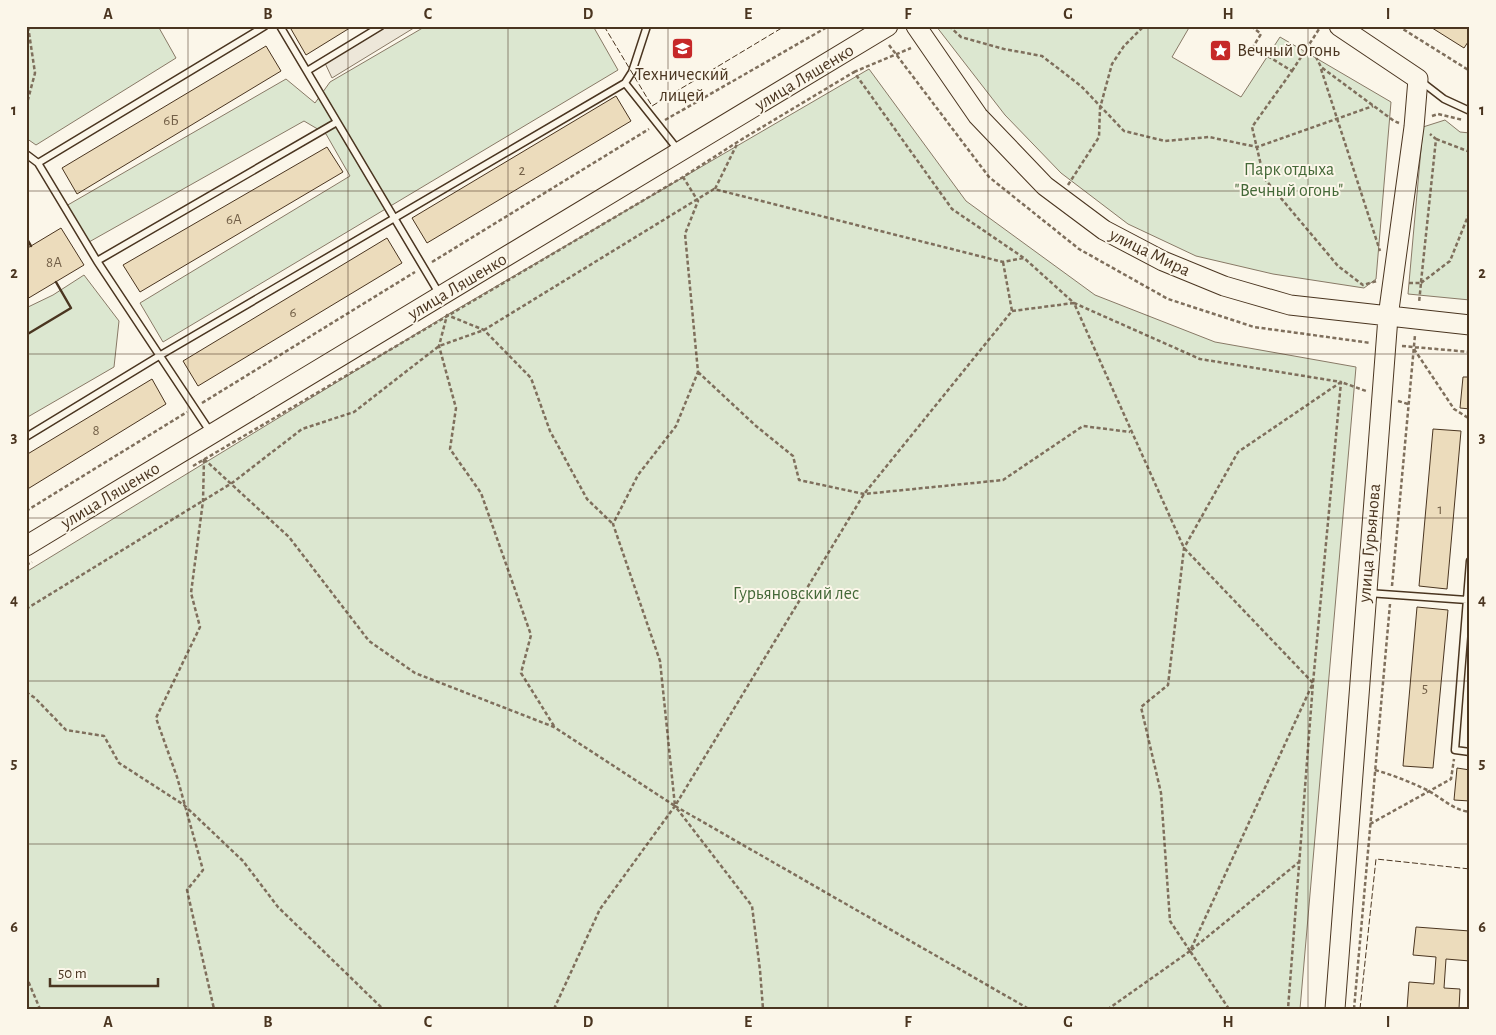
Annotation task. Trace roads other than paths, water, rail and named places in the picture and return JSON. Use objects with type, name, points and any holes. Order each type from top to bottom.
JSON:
[{"type":"main road","name":"улица Ляшенко","points":[[30,553],[212,434],[888,26]]},
{"type":"main road","name":"улица Мира","points":[[916,26],[978,116],[1045,186],[1104,230],[1163,261],[1224,286],[1290,305],[1470,325]]},
{"type":"main road","points":[[1339,26],[1418,79]]},
{"type":"main road","name":"улица Гурьянова","points":[[1335,1009],[1365,592],[1388,317],[1417,128],[1418,79]]},
{"type":"lane","points":[[38,163],[265,26]]},
{"type":"lane","points":[[280,26],[441,296]]},
{"type":"lane","points":[[307,71],[380,26]]},
{"type":"lane","points":[[26,437],[159,356],[625,84],[632,72],[647,26]]},
{"type":"lane","points":[[1418,79],[1444,99],[1470,111]]},
{"type":"lane","points":[[625,84],[680,152]]},
{"type":"lane","points":[[97,261],[337,122]]},
{"type":"lane","points":[[26,154],[38,163],[97,261],[212,434]]},
{"type":"lane","points":[[1470,562],[1455,750],[1470,752]]},
{"type":"lane","points":[[1365,592],[1467,600]]},
{"type":"place","name":"Технический лицей","points":[[682,49]]},
{"type":"place","name":"Вечный Огонь","points":[[1221,50]]},
{"type":"park label","name":"Парк отдыха \"Вечный огонь\"","points":[[1289,179]]},
{"type":"park label","name":"Гурьяновский лес","points":[[796,593]]}]
